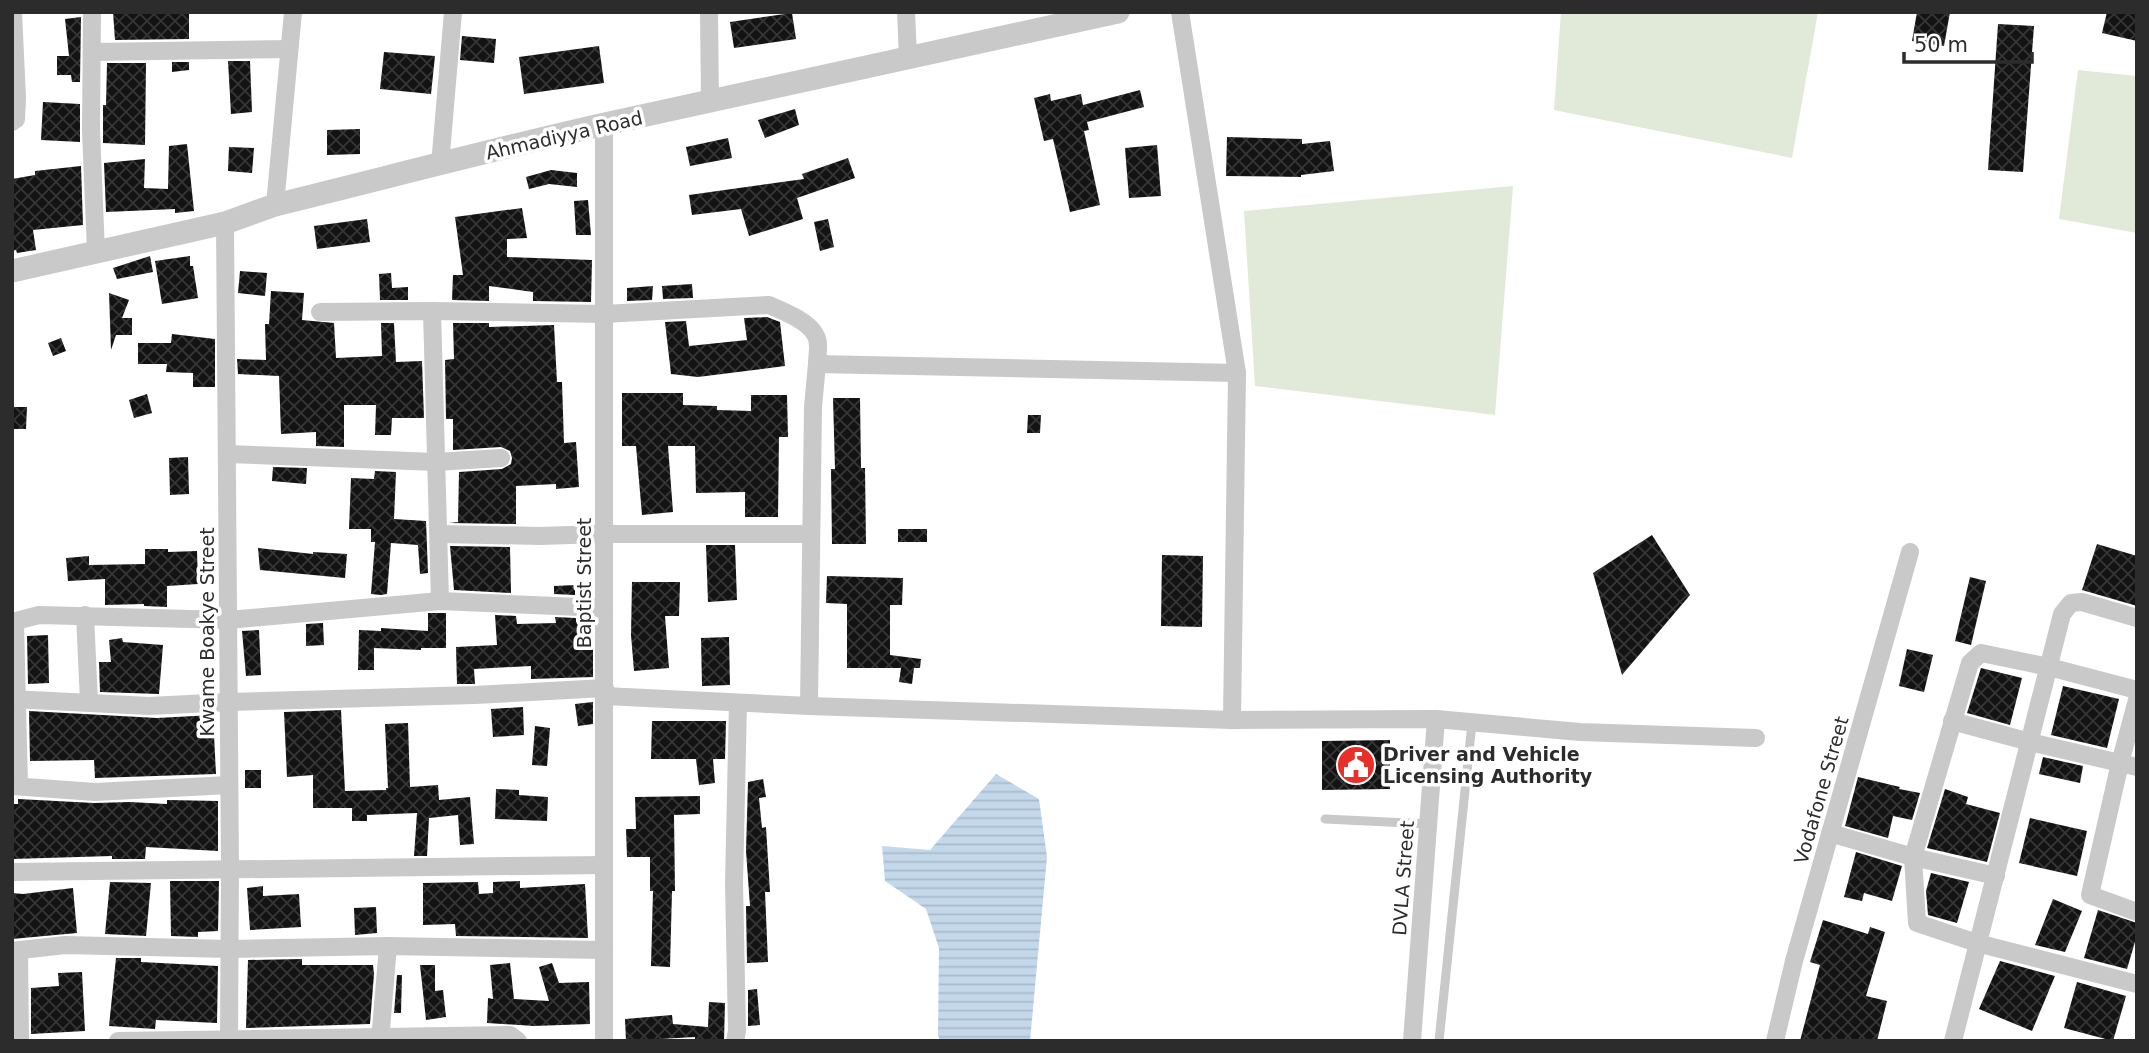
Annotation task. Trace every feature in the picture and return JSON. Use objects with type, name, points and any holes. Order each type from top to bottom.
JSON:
[{"type":"street","points":[[12,122],[16,119],[17,98],[13,12]]},
{"type":"street","points":[[92,12],[91,130],[96,252]]},
{"type":"street","points":[[275,205],[293,12]]},
{"type":"street","points":[[440,165],[453,12]]},
{"type":"street","points":[[709,12],[710,102]]},
{"type":"street","points":[[906,12],[908,57]]},
{"type":"street","name":"Ahmadiyya Road","points":[[12,271],[225,223],[275,205],[604,124],[908,57],[1060,18],[1118,12]]},
{"type":"street","points":[[1180,12],[1237,373],[1232,720]]},
{"type":"street","points":[[92,52],[289,50]]},
{"type":"street","name":"Baptist Street","points":[[604,124],[604,1041]]},
{"type":"street","name":"Kwame Boakye Street","points":[[225,223],[229,1040]]},
{"type":"street","points":[[320,312],[604,314],[769,305],[789,313],[816,335],[818,345],[813,407],[808,706]]},
{"type":"street","points":[[432,311],[440,601]]},
{"type":"street","points":[[817,364],[1237,373]]},
{"type":"street","points":[[227,454],[436,462],[501,458]]},
{"type":"street","points":[[439,534],[811,534]]},
{"type":"street","name":"Vodafone Street","points":[[1776,1041],[1794,961],[1910,552]]},
{"type":"street","points":[[229,785],[95,792],[15,786],[14,622],[39,615],[228,620],[440,601],[604,608]]},
{"type":"street","points":[[1953,1041],[2062,614],[2071,603],[2082,601],[2137,618]]},
{"type":"street","points":[[85,615],[89,702]]},
{"type":"street","points":[[2137,690],[1981,653],[1970,663],[1913,857],[1917,923],[1977,943],[2137,984]]},
{"type":"street","points":[[15,699],[149,706],[605,692],[738,703],[1232,720],[1436,719],[1580,732],[1756,738]]},
{"type":"street","points":[[2137,700],[2128,765],[2090,895],[2137,912]]},
{"type":"street","points":[[735,1041],[734,883],[738,703]]},
{"type":"street","name":"DVLA Street","points":[[1412,1041],[1436,719]]},
{"type":"street","points":[[1952,721],[2128,765]]},
{"type":"street","points":[[1830,834],[1996,876]]},
{"type":"street","points":[[12,872],[603,865]]},
{"type":"street","points":[[20,1041],[15,950],[65,945],[603,950]]},
{"type":"street","points":[[380,1039],[388,946]]},
{"type":"street","points":[[118,1041],[510,1035],[518,1041]]},
{"type":"lane","points":[[1439,1041],[1472,723]]},
{"type":"lane","points":[[1325,819],[1429,824]]},
{"type":"green space","points":[[1561,12],[1818,12],[1792,158],[1554,110]]},
{"type":"green space","points":[[2078,70],[2137,76],[2137,233],[2059,219]]},
{"type":"green space","points":[[1513,186],[1495,415],[1255,386],[1244,211]]},
{"type":"water","points":[[996,774],[1039,799],[1047,857],[1030,1041],[940,1041],[939,948],[926,909],[885,881],[882,846],[930,850]]},
{"type":"building","points":[[113,12],[189,12],[189,39],[115,40]]},
{"type":"building","points":[[1917,12],[1950,12],[1944,46],[1912,41]]},
{"type":"building","points":[[2107,12],[2137,12],[2137,41],[2102,33]]},
{"type":"building","points":[[792,13],[796,39],[734,48],[730,22]]},
{"type":"building","points":[[81,17],[80,82],[72,82],[71,75],[57,75],[57,56],[69,56],[65,19]]},
{"type":"building","points":[[1998,24],[2034,26],[2023,172],[1988,170]]},
{"type":"building","points":[[462,36],[496,39],[494,63],[460,60]]},
{"type":"building","points":[[599,46],[604,83],[524,94],[519,57]]},
{"type":"building","points":[[384,52],[435,56],[431,94],[380,89]]},
{"type":"building","points":[[228,61],[250,61],[252,112],[231,114]]},
{"type":"building","points":[[172,62],[189,62],[189,70],[172,72]]},
{"type":"building","points":[[107,63],[146,63],[145,145],[103,143]]},
{"type":"building","points":[[1140,90],[1144,107],[1087,122],[1089,130],[1084,131],[1100,205],[1070,212],[1053,139],[1044,141],[1034,98],[1050,94],[1051,101],[1081,94],[1083,105]]},
{"type":"building","points":[[43,102],[80,104],[80,142],[41,140]]},
{"type":"building","points":[[795,109],[799,125],[765,138],[758,120]]},
{"type":"building","points":[[360,129],[360,154],[327,155],[327,130]]},
{"type":"building","points":[[1227,137],[1302,139],[1302,144],[1330,141],[1334,171],[1301,177],[1226,176]]},
{"type":"building","points":[[728,138],[732,158],[690,166],[686,147]]},
{"type":"building","points":[[187,144],[194,211],[175,213],[175,209],[106,212],[104,163],[145,159],[144,188],[168,189],[169,146]]},
{"type":"building","points":[[1157,145],[1161,196],[1129,198],[1125,148]]},
{"type":"building","points":[[229,147],[254,148],[252,173],[228,171]]},
{"type":"building","points":[[848,158],[855,178],[797,198],[803,219],[749,236],[741,209],[692,215],[689,195],[804,179],[802,174]]},
{"type":"building","points":[[81,166],[83,225],[33,230],[36,250],[17,253],[16,250],[12,251],[12,179],[35,175],[35,171]]},
{"type":"building","points":[[551,170],[577,173],[577,187],[549,184],[529,189],[526,177]]},
{"type":"building","points":[[588,200],[591,235],[576,235],[574,201]]},
{"type":"building","points":[[522,208],[527,238],[507,239],[507,257],[592,260],[591,302],[533,301],[533,292],[489,286],[489,301],[452,300],[453,275],[463,275],[455,217]]},
{"type":"building","points":[[367,219],[370,242],[317,249],[314,226]]},
{"type":"building","points":[[828,219],[834,247],[820,251],[814,222]]},
{"type":"building","points":[[150,256],[153,272],[117,279],[113,268]]},
{"type":"building","points":[[190,256],[198,298],[162,304],[155,261]]},
{"type":"building","points":[[240,271],[267,273],[265,296],[238,293]]},
{"type":"building","points":[[391,273],[392,288],[408,287],[408,300],[380,300],[379,274]]},
{"type":"building","points":[[692,284],[693,298],[663,299],[662,286]]},
{"type":"building","points":[[653,286],[652,300],[627,301],[627,288]]},
{"type":"building","points":[[271,291],[304,293],[302,320],[334,323],[336,358],[382,356],[381,323],[394,323],[396,362],[422,361],[424,418],[392,418],[391,435],[375,435],[376,405],[344,405],[344,447],[316,446],[316,432],[281,434],[279,376],[238,374],[237,359],[266,360],[265,324],[269,324]]},
{"type":"building","points":[[109,293],[129,300],[122,318],[132,318],[132,335],[116,335],[111,350]]},
{"type":"building","points":[[767,317],[780,322],[785,366],[698,377],[671,374],[665,322],[686,321],[689,346],[747,340],[744,318]]},
{"type":"building","points":[[453,323],[489,323],[489,327],[554,325],[557,382],[562,382],[564,443],[576,442],[579,487],[556,489],[556,484],[516,486],[516,524],[449,523],[458,522],[459,472],[502,469],[511,464],[512,458],[510,451],[501,447],[453,450],[453,419],[446,419],[445,360],[454,359]]},
{"type":"building","points":[[172,334],[215,339],[215,387],[193,387],[193,373],[166,372],[167,364],[138,364],[138,343],[171,343]]},
{"type":"building","points":[[61,338],[66,351],[53,356],[48,343]]},
{"type":"building","points":[[622,393],[683,393],[683,405],[751,411],[751,395],[787,395],[788,437],[779,437],[778,517],[745,517],[745,492],[696,493],[695,446],[668,446],[673,512],[642,515],[636,446],[622,446]]},
{"type":"building","points":[[147,394],[152,413],[134,418],[129,400]]},
{"type":"building","points":[[833,398],[860,398],[861,468],[865,468],[866,544],[832,544],[831,469],[835,469]]},
{"type":"building","points":[[13,407],[27,407],[26,429],[12,429]]},
{"type":"building","points":[[1028,415],[1041,415],[1040,433],[1027,433]]},
{"type":"building","points":[[188,457],[189,494],[170,495],[169,458]]},
{"type":"building","points":[[273,467],[307,468],[306,484],[272,481]]},
{"type":"building","points":[[375,471],[396,472],[394,519],[426,521],[428,573],[420,574],[418,545],[391,543],[387,594],[381,595],[371,594],[375,542],[371,542],[371,529],[349,529],[351,478],[374,479]]},
{"type":"building","points":[[898,529],[927,529],[927,542],[898,542]]},
{"type":"building","points":[[1652,535],[1690,595],[1622,675],[1593,573]]},
{"type":"building","points":[[2097,544],[2137,556],[2137,606],[2082,590]]},
{"type":"building","points":[[706,545],[735,545],[737,600],[708,602]]},
{"type":"building","points":[[450,546],[510,547],[511,593],[454,590]]},
{"type":"building","points":[[258,548],[313,554],[347,554],[345,578],[260,570]]},
{"type":"building","points":[[145,549],[168,549],[168,552],[197,551],[198,584],[167,586],[167,607],[144,604],[105,605],[105,579],[68,581],[66,558],[89,556],[89,565],[145,564]]},
{"type":"building","points":[[1162,555],[1203,556],[1202,627],[1161,626]]},
{"type":"building","points":[[827,576],[903,578],[902,605],[890,605],[890,655],[921,659],[920,668],[914,668],[912,684],[899,682],[901,668],[847,668],[847,604],[826,603]]},
{"type":"building","points":[[1970,577],[1986,581],[1971,645],[1955,641]]},
{"type":"building","points":[[632,582],[680,582],[679,616],[665,616],[669,668],[634,671],[631,635]]},
{"type":"building","points":[[575,585],[575,595],[554,594],[554,586]]},
{"type":"building","points":[[428,613],[446,613],[446,648],[374,648],[374,670],[358,670],[359,630],[381,631],[381,628],[428,631]]},
{"type":"building","points":[[495,615],[516,616],[517,624],[556,623],[555,617],[576,618],[576,622],[593,622],[593,677],[531,679],[531,666],[474,669],[475,684],[457,684],[456,647],[497,645]]},
{"type":"building","points":[[323,623],[324,645],[306,646],[306,624]]},
{"type":"building","points":[[259,630],[261,675],[246,676],[242,631]]},
{"type":"building","points":[[48,635],[49,683],[28,684],[27,636]]},
{"type":"building","points":[[729,637],[730,685],[702,686],[701,638]]},
{"type":"building","points":[[122,638],[123,642],[163,645],[159,694],[100,692],[99,662],[111,662],[109,640]]},
{"type":"building","points":[[1907,649],[1933,655],[1924,692],[1899,686]]},
{"type":"building","points":[[1981,668],[2022,678],[2010,725],[1967,713]]},
{"type":"building","points":[[2063,686],[2119,699],[2107,748],[2051,735]]},
{"type":"building","points":[[593,702],[593,724],[578,726],[575,704]]},
{"type":"building","points":[[523,707],[524,735],[493,737],[491,709]]},
{"type":"building","points":[[341,710],[345,791],[388,788],[385,724],[408,723],[410,787],[438,785],[439,800],[470,797],[474,844],[460,845],[458,815],[429,818],[427,856],[414,856],[417,813],[367,815],[367,821],[352,821],[352,808],[313,808],[313,775],[287,777],[284,712]]},
{"type":"building","points":[[29,711],[157,718],[213,715],[216,774],[95,778],[94,760],[30,761]]},
{"type":"building","points":[[652,721],[726,721],[725,759],[713,759],[715,783],[699,785],[696,759],[651,759]]},
{"type":"building","points":[[535,726],[550,728],[547,766],[532,765]]},
{"type":"building","name":"Driver and Vehicle Licensing Authority","points":[[1390,740],[1390,789],[1322,790],[1322,741]]},
{"type":"building","points":[[2043,757],[2083,766],[2080,783],[2039,774]]},
{"type":"building","points":[[245,770],[261,770],[261,788],[245,788]]},
{"type":"building","points":[[1858,777],[1920,793],[1912,820],[1893,816],[1888,838],[1845,826]]},
{"type":"building","points":[[763,779],[766,797],[759,798],[762,828],[766,827],[770,892],[765,892],[768,962],[747,963],[746,906],[750,906],[746,851],[748,782]]},
{"type":"building","points":[[496,789],[519,790],[519,795],[548,797],[547,821],[495,819]]},
{"type":"building","points":[[1945,789],[1968,797],[1966,804],[2000,813],[1987,862],[1927,848]]},
{"type":"building","points":[[700,796],[700,814],[674,815],[675,891],[672,891],[670,967],[651,966],[653,891],[650,891],[650,857],[627,857],[626,829],[636,829],[635,797]]},
{"type":"building","points":[[18,799],[167,804],[167,800],[218,801],[218,851],[146,847],[145,859],[112,859],[112,856],[12,859],[12,804],[18,804]]},
{"type":"building","points":[[2030,818],[2087,831],[2077,876],[2019,863]]},
{"type":"building","points":[[1856,852],[1902,866],[1892,901],[1864,893],[1862,901],[1844,897]]},
{"type":"building","points":[[1931,873],[1969,882],[1957,923],[1928,915],[1926,891]]},
{"type":"building","points":[[170,881],[219,881],[218,931],[198,932],[198,937],[171,936]]},
{"type":"building","points":[[520,881],[520,888],[585,884],[588,938],[456,936],[455,924],[423,925],[423,883],[478,882],[479,894],[493,893],[493,882]]},
{"type":"building","points":[[110,882],[151,883],[146,936],[105,934]]},
{"type":"building","points":[[263,886],[263,896],[299,894],[301,927],[250,930],[247,888]]},
{"type":"building","points":[[73,888],[77,933],[12,939],[12,893]]},
{"type":"building","points":[[2053,899],[2082,911],[2065,952],[2035,945]]},
{"type":"building","points":[[376,907],[377,933],[355,935],[354,908]]},
{"type":"building","points":[[2098,910],[2137,923],[2137,935],[2127,969],[2084,958]]},
{"type":"building","points":[[1823,920],[1868,934],[1870,927],[1885,932],[1866,996],[1887,1001],[1877,1041],[1800,1041],[1820,965],[1810,962]]},
{"type":"building","points":[[116,958],[218,966],[217,1023],[156,1020],[155,1029],[109,1026]]},
{"type":"building","points":[[302,959],[302,965],[373,965],[370,1024],[246,1028],[248,960]]},
{"type":"building","points":[[2000,961],[2055,976],[2032,1031],[1979,1009]]},
{"type":"building","points":[[510,963],[514,999],[549,1001],[539,967],[552,963],[559,983],[589,982],[590,1024],[534,1026],[487,1023],[488,998],[493,999],[490,965]]},
{"type":"building","points":[[420,965],[435,965],[435,991],[443,990],[446,1017],[426,1020]]},
{"type":"building","points":[[82,972],[85,1031],[31,1034],[31,988],[59,986],[58,973]]},
{"type":"building","points":[[397,975],[402,975],[401,1013],[394,1013]]},
{"type":"building","points":[[2077,982],[2126,996],[2113,1041],[2064,1028]]},
{"type":"building","points":[[757,989],[760,1025],[748,1026],[748,990]]},
{"type":"building","points":[[709,1002],[725,1003],[724,1041],[695,1041],[695,1037],[626,1041],[625,1019],[672,1015],[673,1024],[708,1027]]},
{"type":"place","name":"Driver and Vehicle Licensing Authority","points":[[1356,765]]}]
